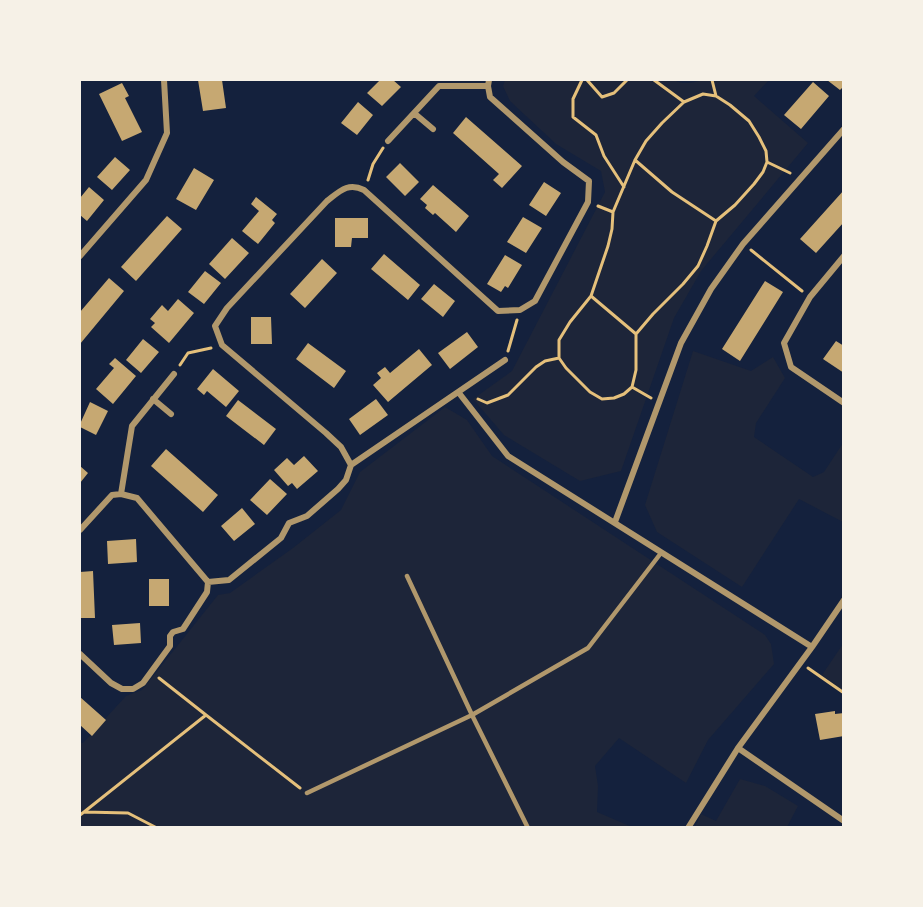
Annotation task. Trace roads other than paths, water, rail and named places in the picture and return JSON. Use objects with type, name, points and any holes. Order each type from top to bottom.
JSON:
[{"type":"street","points":[[81,251],[146,180],[167,133],[164,80]]},
{"type":"street","points":[[351,465],[341,447],[326,432],[222,345],[215,326],[226,308],[327,201],[345,188],[356,186],[364,190],[498,311],[520,310],[535,301],[588,202],[589,181],[563,162],[490,97],[489,83],[439,86],[388,141]]},
{"type":"street","points":[[414,113],[433,129]]},
{"type":"street","points":[[615,522],[681,343],[711,289],[743,244],[843,129]]},
{"type":"street","points":[[843,256],[810,297],[784,343],[791,367],[843,403]]},
{"type":"street","points":[[208,582],[229,580],[281,538],[289,523],[307,516],[338,489],[346,480],[351,465],[505,360]]},
{"type":"street","points":[[121,494],[132,426],[174,374]]},
{"type":"street","points":[[459,393],[508,456],[812,647]]},
{"type":"street","points":[[153,399],[171,414]]},
{"type":"street","points":[[80,530],[112,495],[121,494],[137,498],[208,582],[207,592],[183,630],[173,632],[170,636],[170,646],[143,683],[133,689],[122,689],[111,682],[80,654]]},
{"type":"street","points":[[688,828],[738,748],[812,647],[843,600]]},
{"type":"street","points":[[738,748],[843,821]]},
{"type":"lane","points":[[307,793],[472,715],[588,648],[661,553]]},
{"type":"lane","points":[[407,576],[528,828]]}]
